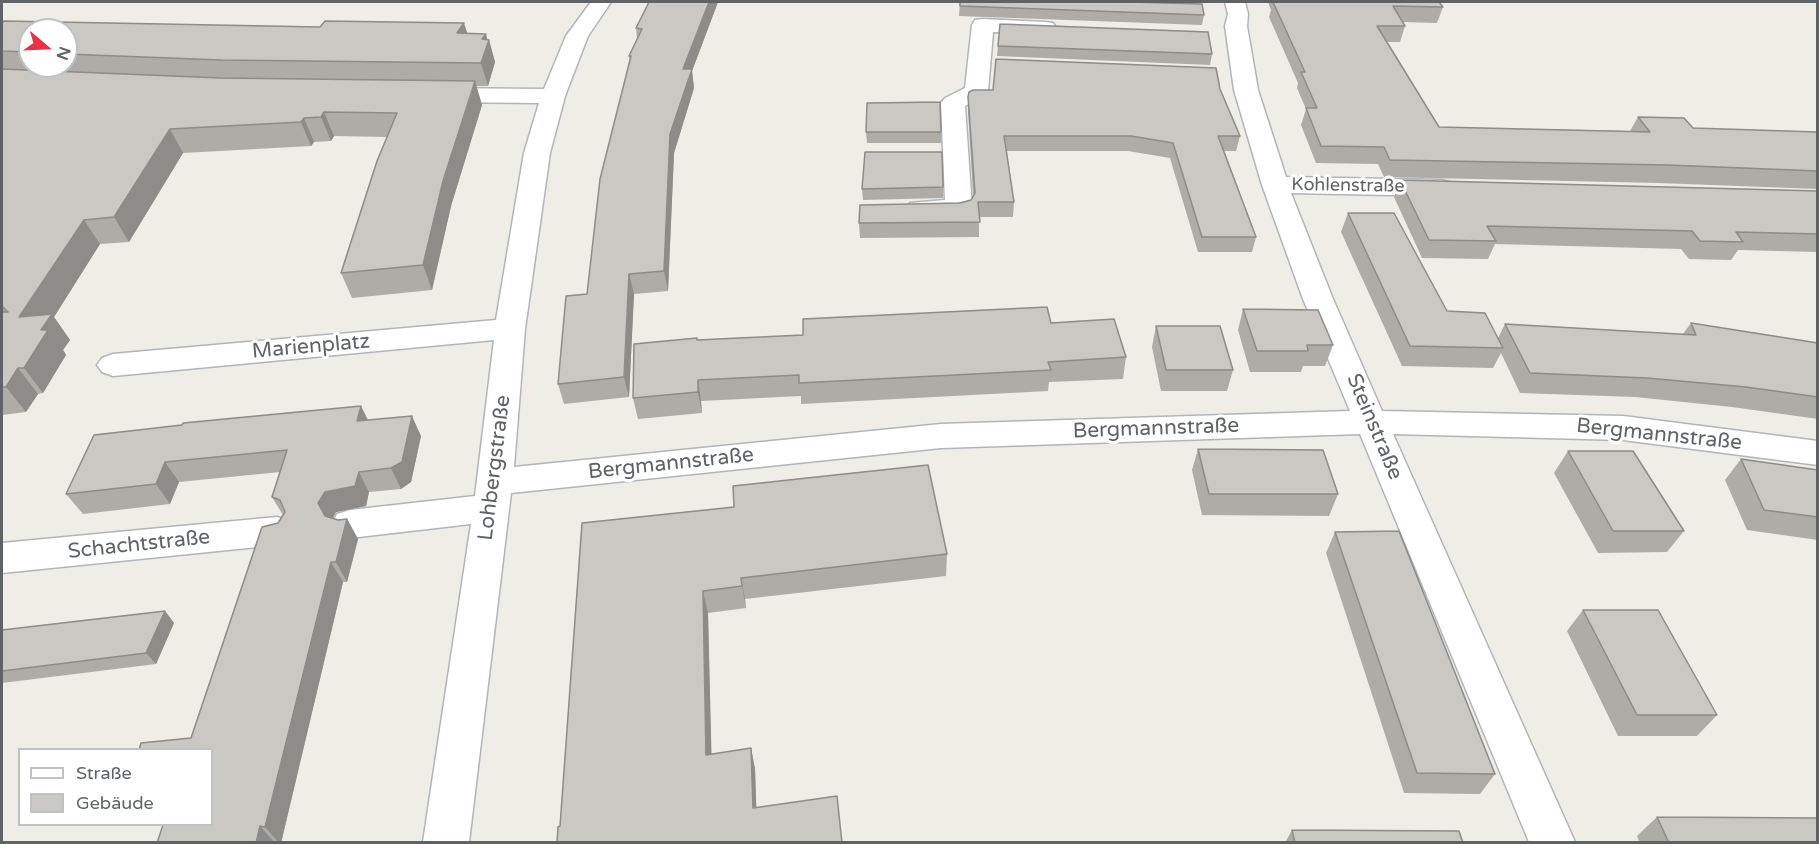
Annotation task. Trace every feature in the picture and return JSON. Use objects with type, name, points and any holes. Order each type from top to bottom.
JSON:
[{"type":"street","name":"Lohbergstraße","points":[[446,843],[493,495],[510,329],[537,153],[553,96],[577,36],[602,2]]},
{"type":"street","name":"Steinstraße","points":[[1235,2],[1238,14],[1226,34],[1232,75],[1318,299],[1552,843]]},
{"type":"street","points":[[893,209],[959,208],[944,153],[942,103],[976,91],[990,65],[983,25],[1064,28]]},
{"type":"street","points":[[410,94],[553,96]]},
{"type":"street","name":"Kohlenstraße","points":[[1275,185],[1467,189]]},
{"type":"street","name":"Marienplatz","points":[[113,365],[510,329]]},
{"type":"street","name":"Bergmannstraße","points":[[493,495],[941,436],[1372,422],[1623,428],[1818,453]]},
{"type":"street","points":[[350,524],[493,495]]},
{"type":"street","name":"Schachtstraße","points":[[2,558],[277,531]]},
{"type":"building","points":[[649,2],[709,2],[683,69],[692,69],[670,134],[664,271],[629,274],[624,377],[558,384],[566,296],[587,294],[600,179],[631,56],[629,56],[642,29],[636,28]]},
{"type":"building","points":[[960,2],[1202,4],[1204,15],[960,6]]},
{"type":"building","points":[[1273,2],[1439,2],[1443,7],[1393,6],[1405,26],[1377,26],[1439,127],[1650,132],[1638,117],[1684,118],[1693,128],[1817,132],[1818,171],[1668,165],[1390,160],[1384,147],[1321,146],[1306,108],[1317,108],[1301,72],[1305,72]]},
{"type":"building","points":[[18,21],[18,52],[2,51],[2,23]]},
{"type":"building","points":[[325,21],[464,23],[457,33],[486,34],[482,39],[489,40],[481,63],[221,60],[78,54],[78,22],[320,27]]},
{"type":"building","points":[[1000,24],[1208,32],[1212,54],[998,46]]},
{"type":"building","points":[[996,59],[1216,68],[1220,89],[1240,136],[1218,136],[1256,237],[1202,237],[1173,143],[1131,136],[1004,136],[1014,202],[978,202],[980,222],[859,223],[860,205],[960,203],[971,200],[975,193],[968,97],[969,92],[973,90],[993,90]]},
{"type":"building","points":[[2,69],[18,70],[18,78],[78,78],[78,72],[221,78],[475,81],[443,181],[423,265],[341,273],[377,161],[397,113],[324,112],[321,117],[304,118],[301,122],[170,129],[114,217],[84,220],[19,317],[52,314],[41,330],[48,330],[24,368],[18,368],[6,387],[2,387],[2,312],[8,312],[2,306]]},
{"type":"building","points":[[940,102],[941,132],[866,132],[867,103]]},
{"type":"building","points":[[865,152],[942,152],[943,187],[862,189]]},
{"type":"building","points":[[1400,180],[1818,191],[1818,234],[1736,232],[1743,242],[1700,241],[1692,231],[1487,226],[1496,241],[1429,240]]},
{"type":"building","points":[[1348,213],[1394,213],[1447,311],[1485,313],[1503,348],[1410,346]]},
{"type":"building","points":[[1047,307],[1051,323],[1114,319],[1126,357],[1048,362],[1051,370],[799,383],[799,375],[698,380],[698,392],[633,398],[634,344],[697,338],[697,340],[803,335],[803,319]]},
{"type":"building","points":[[1243,309],[1318,310],[1333,345],[1307,345],[1308,351],[1257,351]]},
{"type":"building","points":[[1691,323],[1818,343],[1818,397],[1746,387],[1647,378],[1530,373],[1505,324],[1696,335]]},
{"type":"building","points":[[1156,326],[1220,326],[1233,370],[1166,370]]},
{"type":"building","points":[[361,406],[357,421],[412,416],[402,462],[391,468],[359,472],[355,486],[325,492],[318,503],[325,516],[338,520],[347,519],[336,562],[331,562],[265,827],[260,826],[256,843],[157,843],[163,826],[213,826],[213,748],[140,748],[141,743],[191,738],[262,527],[278,523],[285,512],[280,500],[272,497],[287,450],[165,462],[156,484],[66,494],[94,435],[182,425],[183,423]]},
{"type":"building","points":[[1198,449],[1323,450],[1338,494],[1209,494]]},
{"type":"building","points":[[1568,451],[1633,451],[1684,531],[1613,531]]},
{"type":"building","points":[[1741,459],[1818,470],[1818,517],[1764,510]]},
{"type":"building","points":[[928,465],[947,554],[741,578],[742,586],[703,591],[706,755],[751,748],[753,808],[837,796],[842,843],[557,843],[582,523],[734,507],[733,486]]},
{"type":"building","points":[[1399,531],[1495,774],[1417,773],[1335,532]]},
{"type":"building","points":[[1583,610],[1658,610],[1717,715],[1637,715]]},
{"type":"building","points":[[165,611],[146,653],[2,671],[2,630]]},
{"type":"building","points":[[1657,817],[1818,818],[1818,843],[1669,843]]},
{"type":"building","points":[[1292,830],[1459,831],[1463,843],[1295,843]]}]
